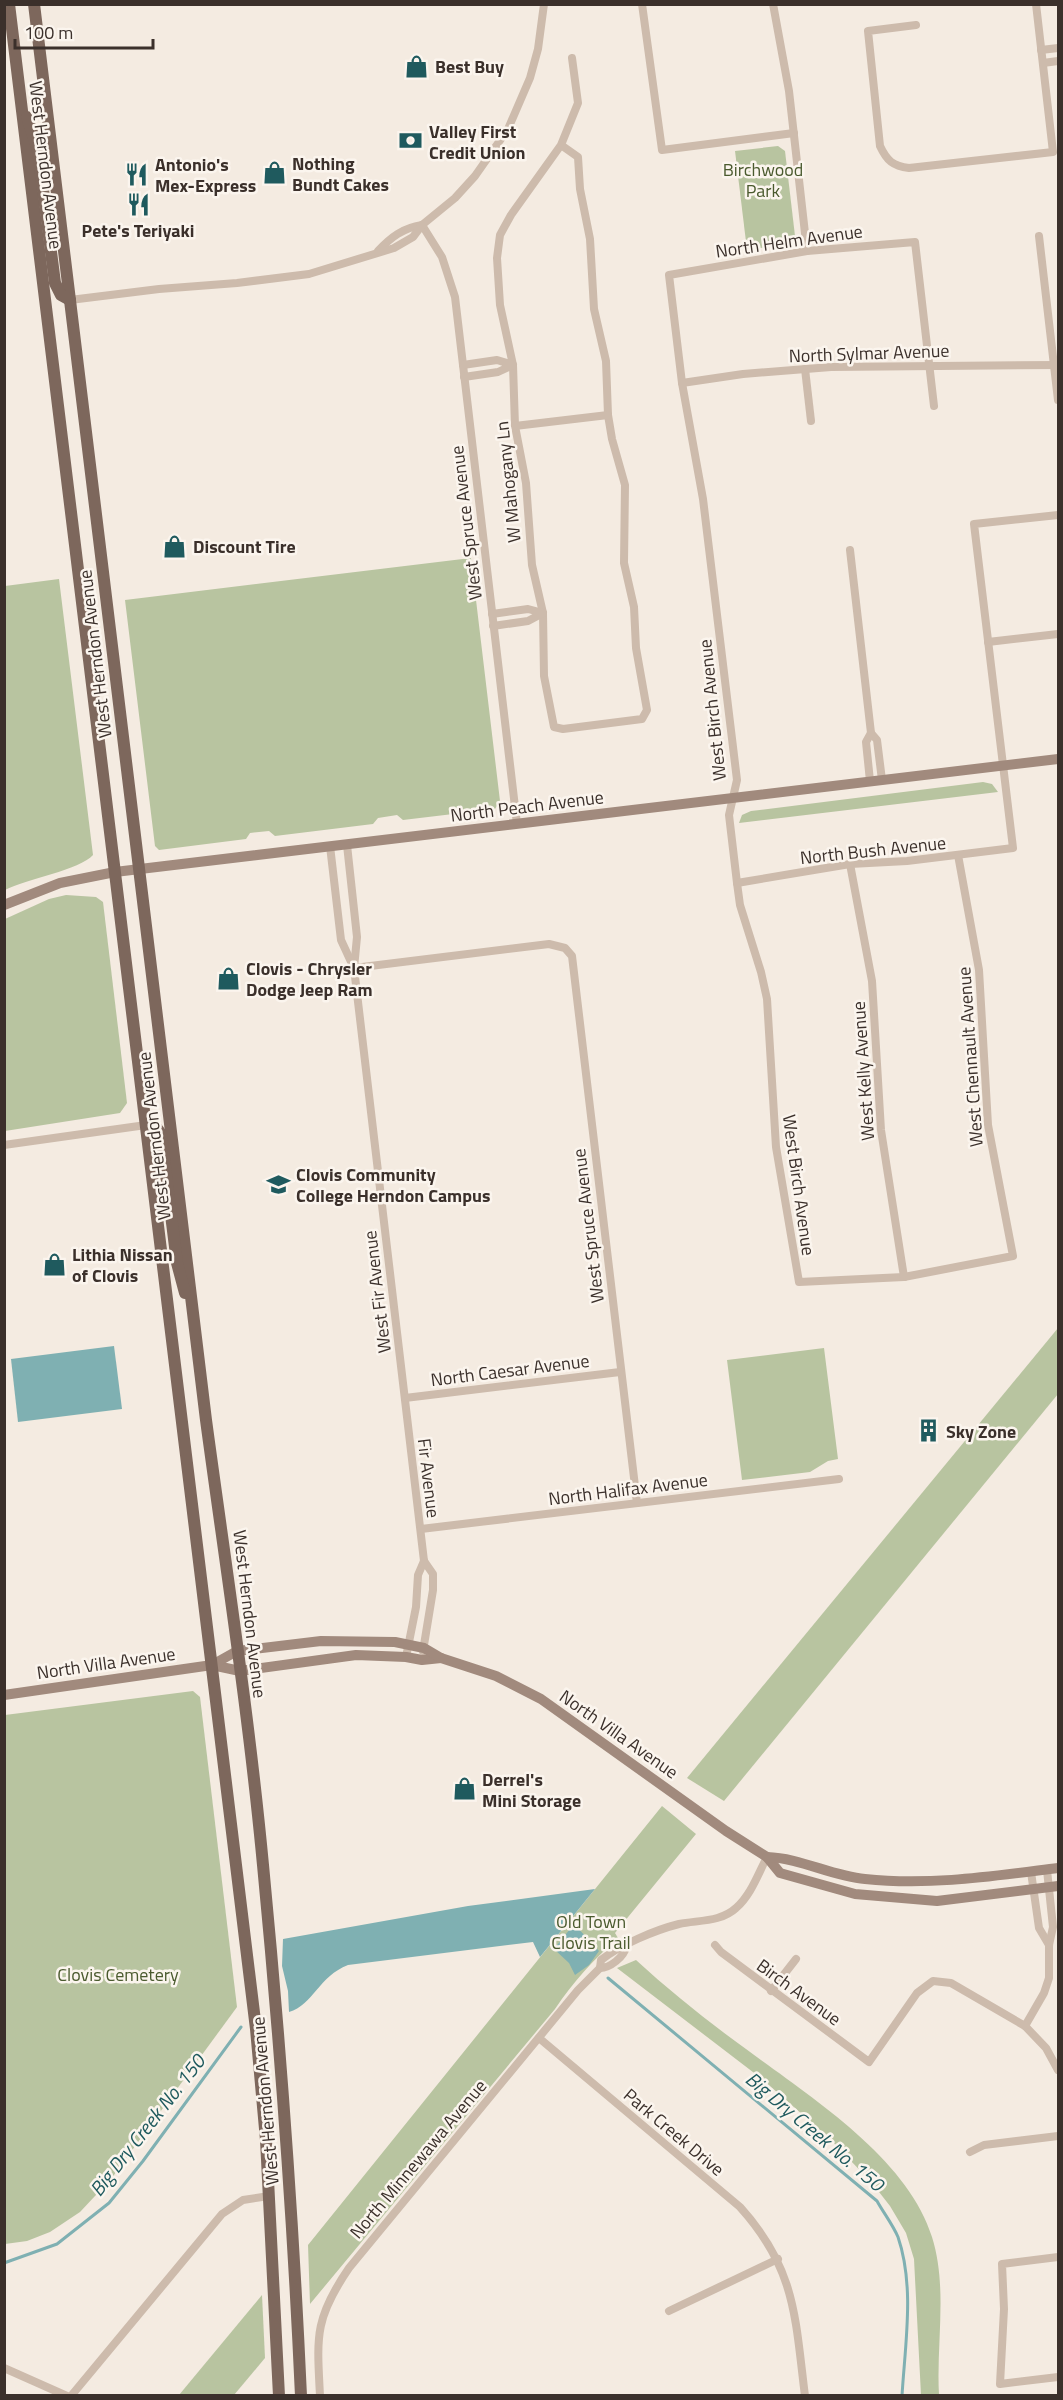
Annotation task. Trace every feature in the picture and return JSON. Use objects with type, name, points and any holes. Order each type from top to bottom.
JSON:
[{"type":"main road","name":"West Herndon Avenue","points":[[9,4],[256,2029],[269,2196],[279,2396]]},
{"type":"main road","name":"West Herndon Avenue","points":[[33,4],[195,1331],[263,1864],[286,2120],[301,2396]]},
{"type":"main road","points":[[20,99],[38,151],[55,283],[61,295],[70,300]]},
{"type":"main road","name":"North Peach Avenue","points":[[4,905],[60,883],[115,872],[1059,759]]},
{"type":"main road","points":[[146,1125],[156,1127],[161,1134],[177,1263],[195,1331]]},
{"type":"main road","name":"North Villa Avenue","points":[[212,1665],[237,1651],[321,1641],[355,1640],[408,1644],[424,1648],[441,1658],[496,1676],[541,1699],[726,1831],[767,1857]]},
{"type":"main road","name":"North Villa Avenue","points":[[4,1695],[212,1665],[240,1671],[357,1656],[406,1657],[422,1660],[441,1658]]},
{"type":"main road","points":[[767,1857],[785,1857],[826,1871],[863,1879],[900,1882],[941,1882],[1059,1868]]},
{"type":"main road","points":[[767,1857],[780,1873],[855,1894],[937,1901],[1054,1887]]},
{"type":"street","points":[[70,300],[309,274],[377,252],[389,239],[408,228],[422,225],[455,198],[475,176],[508,129],[530,78],[538,48],[544,4]]},
{"type":"street","points":[[642,4],[662,150],[794,133]]},
{"type":"street","points":[[773,4],[789,91],[807,251]]},
{"type":"street","points":[[916,25],[868,31],[880,146],[885,159],[896,167],[909,168],[1053,152],[1036,4]]},
{"type":"street","points":[[1041,50],[1059,48]]},
{"type":"street","name":"W Mahogany Ln","points":[[572,58],[578,103],[561,145],[511,215],[500,235],[497,258],[500,305],[513,365],[515,426],[526,483],[532,565],[543,613],[544,676],[554,727],[563,729],[642,719],[647,710],[636,648],[634,608],[624,563],[625,485],[608,415]]},
{"type":"street","points":[[1043,63],[1059,61]]},
{"type":"street","points":[[515,426],[608,415],[606,361],[594,309],[590,239],[580,189],[578,157],[561,145]]},
{"type":"street","name":"West Spruce Avenue","points":[[422,225],[442,257],[454,297],[517,824]]},
{"type":"street","points":[[1039,236],[1059,400]]},
{"type":"street","name":"North Helm Avenue","points":[[669,275],[807,251],[915,242],[929,365]]},
{"type":"street","name":"West Birch Avenue","points":[[669,275],[682,383],[703,499],[737,780],[729,814],[736,883],[740,905],[762,972],[766,999],[776,1147],[799,1282],[904,1277]]},
{"type":"street","points":[[462,365],[497,360],[513,365]]},
{"type":"street","points":[[464,377],[498,372],[513,365]]},
{"type":"street","points":[[929,365],[934,406]]},
{"type":"street","name":"North Sylmar Avenue","points":[[682,383],[743,374],[805,369],[929,365],[1056,365]]},
{"type":"street","points":[[805,369],[811,421]]},
{"type":"street","points":[[1003,766],[974,524],[1059,515]]},
{"type":"street","points":[[850,550],[871,733],[877,740],[882,780]]},
{"type":"street","points":[[492,614],[528,609],[543,613]]},
{"type":"street","points":[[493,626],[528,621],[543,613]]},
{"type":"street","points":[[988,642],[1059,634]]},
{"type":"street","points":[[870,781],[866,742],[871,733]]},
{"type":"street","name":"North Bush Avenue","points":[[736,883],[850,864],[1013,848],[1003,766]]},
{"type":"street","name":"West Fir Avenue","points":[[347,845],[357,937],[354,968],[405,1398]]},
{"type":"street","name":"West Fir Avenue","points":[[330,846],[341,940],[354,968]]},
{"type":"street","name":"West Chennault Avenue","points":[[904,1277],[1013,1256],[987,1125],[979,970],[958,855]]},
{"type":"street","name":"West Kelly Avenue","points":[[850,864],[872,981],[881,1130],[904,1277]]},
{"type":"street","name":"West Spruce Avenue","points":[[354,968],[549,944],[565,948],[573,960],[637,1503]]},
{"type":"street","points":[[4,1145],[146,1125]]},
{"type":"street","name":"North Caesar Avenue","points":[[405,1398],[620,1372]]},
{"type":"street","name":"Fir Avenue","points":[[405,1398],[424,1561],[418,1575],[416,1607],[406,1657]]},
{"type":"street","name":"North Halifax Avenue","points":[[421,1529],[839,1479]]},
{"type":"street","name":"Fir Avenue","points":[[422,1660],[433,1590],[433,1574],[424,1561]]},
{"type":"street","name":"North Minnewawa Avenue","points":[[320,2396],[318,2335],[331,2294],[349,2268],[578,1989],[600,1968],[601,1960],[619,1947],[626,1947],[644,1936],[669,1927],[727,1915],[741,1904],[767,1857]]},
{"type":"street","points":[[1047,1870],[1054,1887],[1053,1927],[1049,1945],[1050,1971],[1047,1986],[1025,2026],[1046,2048],[1059,2070]]},
{"type":"street","points":[[1032,1872],[1039,1928],[1049,1945]]},
{"type":"street","name":"Birch Avenue","points":[[715,1945],[771,1991],[868,2062],[917,1993],[933,1981],[951,1983],[1025,2026]]},
{"type":"street","points":[[771,1991],[796,1959]]},
{"type":"street","name":"Park Creek Drive","points":[[539,2038],[740,2207],[757,2226],[778,2259],[792,2300],[805,2396]]},
{"type":"street","points":[[970,2152],[984,2145],[1059,2136]]},
{"type":"street","points":[[4,2368],[69,2396],[222,2214],[243,2200],[269,2196]]},
{"type":"street","points":[[1059,2257],[1002,2264],[1004,2316],[1000,2384],[1059,2377]]},
{"type":"street","points":[[669,2311],[778,2259]]},
{"type":"green space","name":"Birchwood Park","points":[[778,146],[785,151],[795,236],[789,244],[747,250],[735,151]]},
{"type":"green space","points":[[471,558],[500,801],[495,809],[403,820],[397,815],[378,818],[373,824],[275,836],[269,831],[250,833],[246,839],[159,850],[155,846],[125,600]]},
{"type":"green space","points":[[59,579],[93,855],[65,870],[5,890],[5,586]]},
{"type":"green space","points":[[983,782],[992,784],[998,792],[739,823],[742,815],[751,811]]},
{"type":"green space","points":[[66,895],[96,897],[103,902],[127,1103],[120,1113],[5,1131],[5,919],[49,899]]},
{"type":"green space","points":[[1058,1328],[1058,1394],[724,1801],[687,1778]]},
{"type":"green space","points":[[824,1348],[838,1459],[828,1461],[810,1472],[742,1480],[727,1360]]},
{"type":"green space","name":"Clovis Cemetery","points":[[193,1691],[200,1697],[237,2007],[111,2179],[80,2212],[50,2232],[27,2241],[5,2244],[5,1715]]},
{"type":"green space","name":"Old Town Clovis Trail","points":[[662,1806],[696,1834],[615,1933],[618,1938],[577,1980],[310,2304],[308,2245]]},
{"type":"green space","points":[[636,1960],[703,2017],[854,2131],[902,2181],[920,2208],[937,2256],[940,2296],[939,2395],[921,2395],[914,2259],[906,2233],[890,2206],[872,2183],[828,2137],[762,2079],[617,1968]]},
{"type":"green space","points":[[262,2295],[265,2358],[234,2395],[179,2395]]},
{"type":"water","points":[[114,1346],[122,1409],[18,1422],[11,1359]]},
{"type":"water","points":[[595,1889],[540,1957],[533,1942],[348,1965],[330,1976],[304,2003],[289,2012],[288,1991],[282,1966],[283,1939],[468,1906]]},
{"type":"water","points":[[574,1924],[599,1951],[589,1965],[575,1975],[569,1963],[554,1949]]},
{"type":"waterway","name":"Big Dry Creek No. 150","points":[[608,1978],[877,2201],[898,2237],[906,2276],[908,2296],[902,2396]]},
{"type":"waterway","name":"Big Dry Creek No. 150","points":[[4,2263],[57,2244],[109,2203],[143,2161],[241,2027]]},
{"type":"place","name":"Best Buy","points":[[417,66]]},
{"type":"place","name":"Valley First Credit Union","points":[[411,141]]},
{"type":"place","name":"Nothing Bundt Cakes","points":[[274,173]]},
{"type":"place","name":"Antonio's Mex-Express","points":[[137,174]]},
{"type":"place","name":"Pete's Teriyaki","points":[[138,204]]},
{"type":"place","name":"Discount Tire","points":[[175,546]]},
{"type":"place","name":"Clovis - Chrysler Dodge Jeep Ram","points":[[228,978]]},
{"type":"place","name":"Clovis Community College Herndon Campus","points":[[278,1184]]},
{"type":"place","name":"Lithia Nissan of Clovis","points":[[54,1264]]},
{"type":"place","name":"Sky Zone","points":[[928,1431]]},
{"type":"place","name":"Derrel's Mini Storage","points":[[464,1789]]}]
